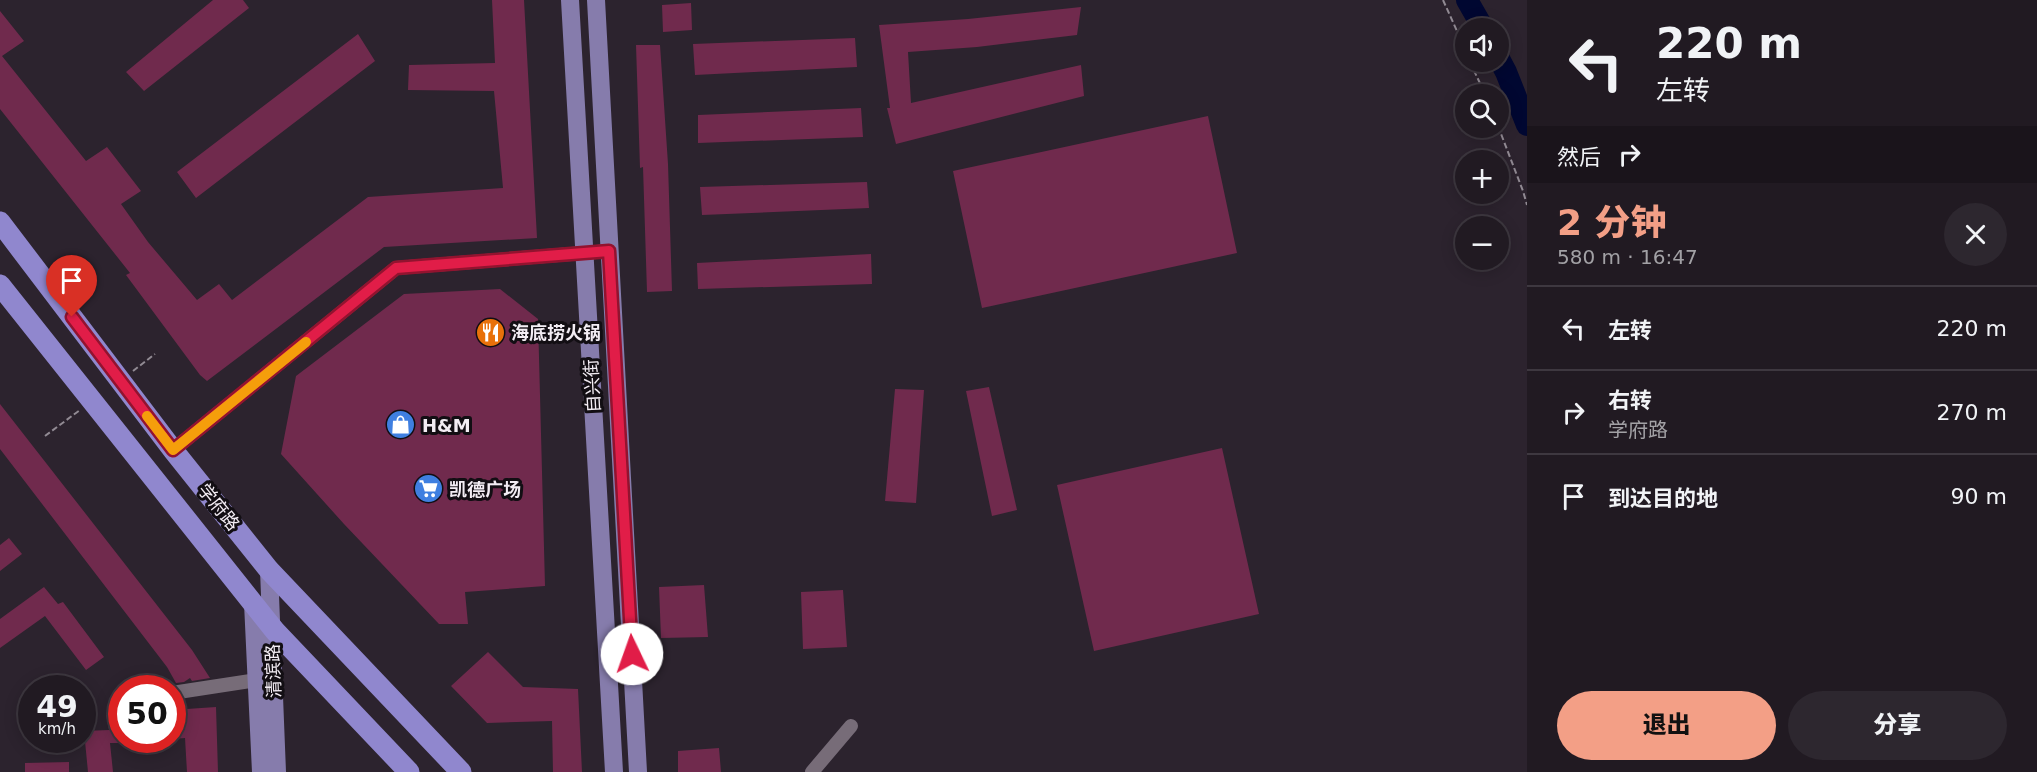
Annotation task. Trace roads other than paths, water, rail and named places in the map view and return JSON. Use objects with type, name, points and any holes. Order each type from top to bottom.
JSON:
[{"type":"highway","name":"学府路","points":[[0,222],[173,450],[269,570],[461,772]]},
{"type":"highway","name":"学府路","points":[[0,285],[271,626],[409,772]]},
{"type":"main road","name":"自兴街","points":[[570,0],[614,772]]},
{"type":"main road","name":"自兴街","points":[[596,0],[638,772]]},
{"type":"main road","name":"清滨路","points":[[269,570],[278,772]]},
{"type":"main road","name":"清滨路","points":[[253,603],[261,772]]},
{"type":"street","points":[[173,450],[396,268],[609,251]]},
{"type":"street","points":[[186,691],[256,680]]},
{"type":"street","points":[[812,772],[851,726]]},
{"type":"waterway","points":[[1467,0],[1477,18]]},
{"type":"waterway","points":[[1506,72],[1527,125]]},
{"type":"place","name":"海底捞火锅","points":[[490,332]]},
{"type":"place","name":"H&M","points":[[401,425]]},
{"type":"place","name":"凯德广场","points":[[428,489]]}]
